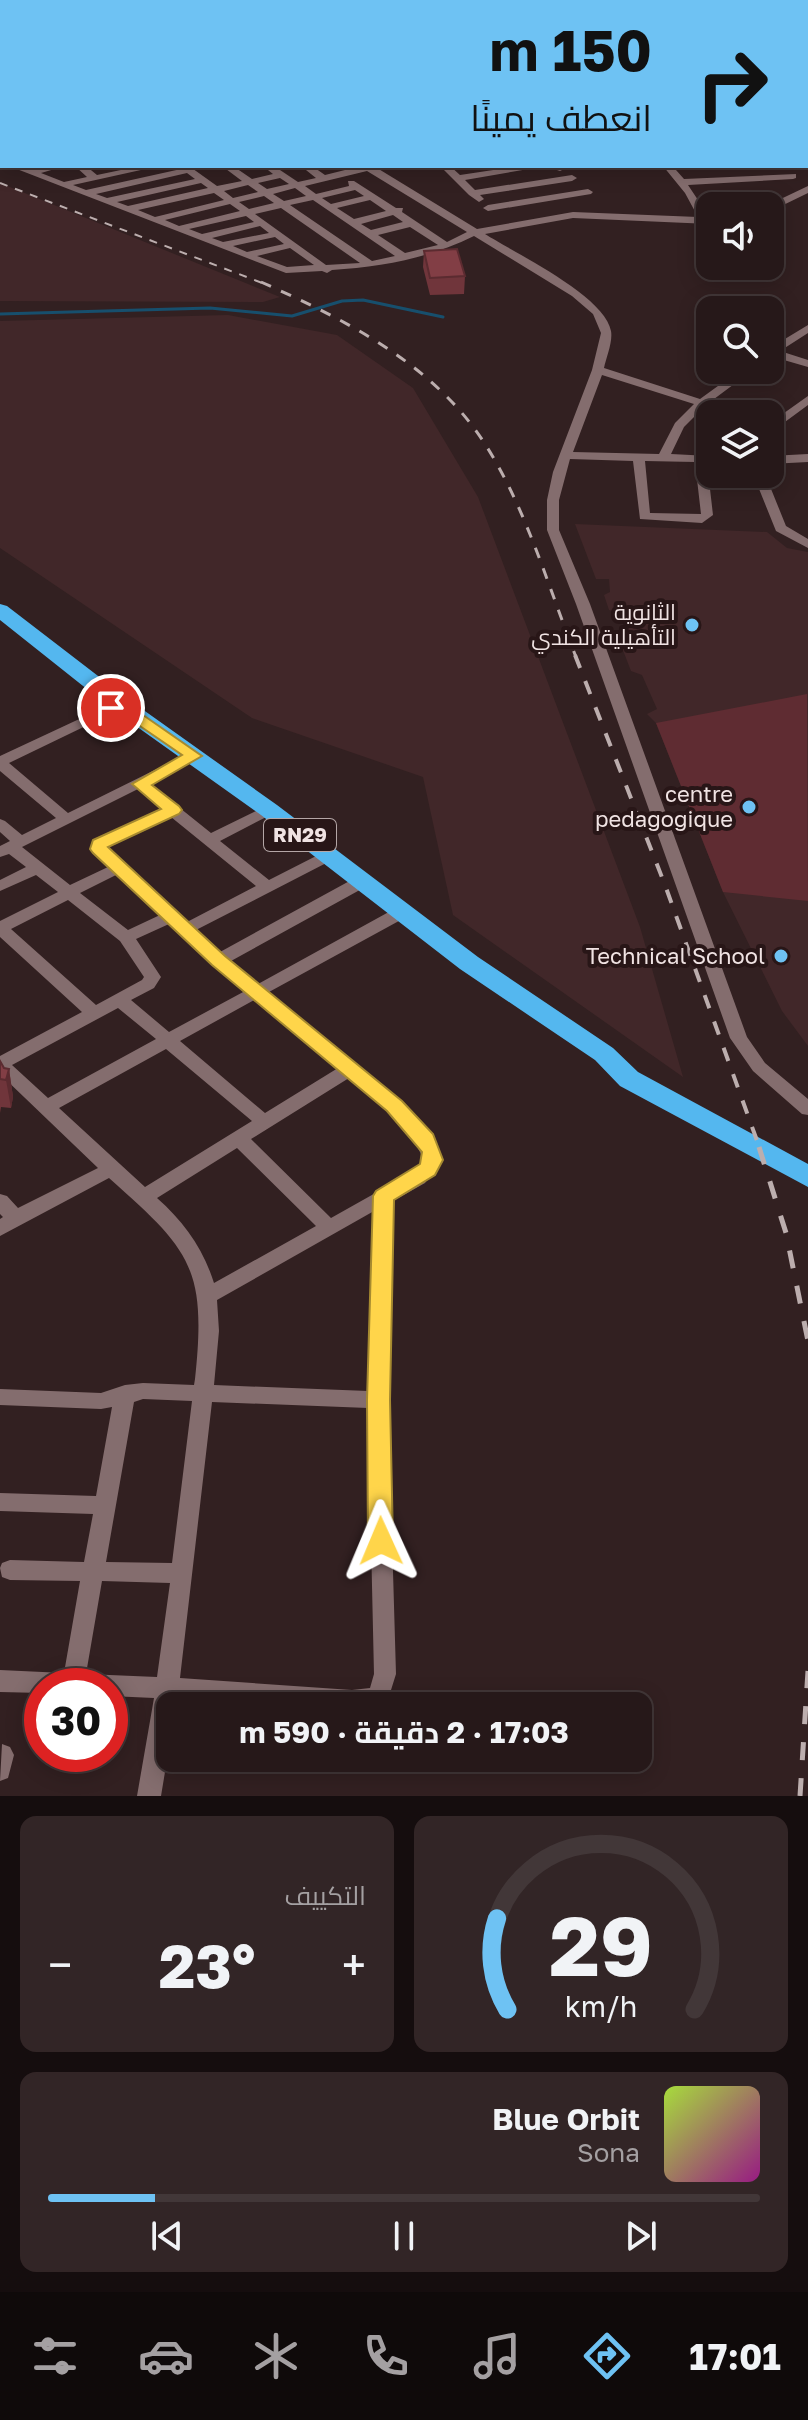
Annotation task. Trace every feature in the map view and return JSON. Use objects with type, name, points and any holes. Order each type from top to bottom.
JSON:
[{"type":"highway","name":"RN29","points":[[0,610],[120,704],[269,810],[489,978],[604,1054],[629,1079],[712,1117],[806,1170]]},
{"type":"street","points":[[20,168],[286,270],[327,270],[370,265],[446,246],[473,233],[573,215],[597,202]]},
{"type":"street","points":[[31,172],[50,168]]},
{"type":"street","points":[[82,168],[96,179]]},
{"type":"street","points":[[153,168],[161,176]]},
{"type":"street","points":[[87,193],[186,168],[327,270]]},
{"type":"street","points":[[230,168],[370,265]]},
{"type":"street","points":[[271,168],[404,257]]},
{"type":"street","points":[[309,168],[325,180]]},
{"type":"street","points":[[154,220],[367,168]]},
{"type":"street","points":[[371,168],[420,201],[576,294],[598,313],[606,333],[598,370],[556,486],[552,514],[557,545],[583,604],[739,1038],[759,1067],[808,1109]]},
{"type":"street","points":[[447,168],[509,228]]},
{"type":"street","points":[[458,178],[527,168]]},
{"type":"street","points":[[562,168],[597,202]]},
{"type":"street","points":[[671,168],[696,204]]},
{"type":"street","points":[[63,184],[96,179],[117,170],[136,182]]},
{"type":"street","points":[[682,182],[792,171],[805,190],[784,201]]},
{"type":"street","points":[[129,209],[281,175]]},
{"type":"street","points":[[340,176],[446,246]]},
{"type":"street","points":[[472,193],[572,178]]},
{"type":"street","points":[[107,201],[203,180]]},
{"type":"street","points":[[177,229],[357,187]]},
{"type":"street","points":[[329,207],[371,197]]},
{"type":"street","points":[[352,223],[395,213],[420,201]]},
{"type":"street","points":[[488,208],[597,202],[696,219]]},
{"type":"street","points":[[199,238],[262,223]]},
{"type":"street","points":[[369,234],[412,223]]},
{"type":"street","points":[[221,246],[277,234]]},
{"type":"street","points":[[245,255],[291,245]]},
{"type":"street","points":[[784,344],[808,328]]},
{"type":"street","points":[[784,356],[808,364]]},
{"type":"street","points":[[598,370],[696,401]]},
{"type":"street","points":[[706,400],[728,384]]},
{"type":"street","points":[[784,418],[808,399]]},
{"type":"street","points":[[663,458],[679,425],[696,409]]},
{"type":"street","points":[[565,455],[696,459]]},
{"type":"street","points":[[639,457],[644,516],[702,519],[707,515],[706,488]]},
{"type":"street","points":[[784,459],[808,458]]},
{"type":"street","points":[[764,488],[780,528],[808,544]]},
{"type":"street","points":[[67,820],[0,762],[120,704]]},
{"type":"street","points":[[10,847],[194,756]]},
{"type":"street","points":[[141,784],[267,887]]},
{"type":"street","points":[[173,810],[100,844],[99,849],[219,960],[408,1120],[432,1152],[433,1160],[428,1169],[384,1196],[208,1296]]},
{"type":"street","points":[[210,840],[269,810]]},
{"type":"street","points":[[0,824],[10,847],[126,937],[153,977],[148,984],[120,1000],[0,1064],[48,1106],[111,1169],[174,1223],[200,1267],[208,1296],[202,1393],[183,1573],[169,1688],[149,1796]]},
{"type":"street","points":[[186,929],[328,856]]},
{"type":"street","points":[[0,886],[35,869]]},
{"type":"street","points":[[94,1013],[0,928],[111,871],[120,870]]},
{"type":"street","points":[[219,960],[361,882]]},
{"type":"street","points":[[48,1106],[402,912]]},
{"type":"street","points":[[126,937],[172,916]]},
{"type":"street","points":[[120,1000],[264,1122]]},
{"type":"street","points":[[145,1196],[350,1069]]},
{"type":"street","points":[[239,1139],[329,1227]]},
{"type":"street","points":[[0,1201],[8,1223],[111,1169]]},
{"type":"street","points":[[128,1686],[352,1701],[379,1698],[385,1674],[378,1400],[384,1196]]},
{"type":"street","points":[[0,1397],[101,1401],[125,1393],[202,1393],[378,1400]]},
{"type":"street","points":[[76,1668],[125,1393]]},
{"type":"street","points":[[0,1502],[105,1505]]},
{"type":"street","points":[[10,1570],[183,1573]]},
{"type":"street","points":[[0,1681],[24,1682]]},
{"type":"shaded area","points":[[0,183],[280,297],[263,302],[0,301]]},
{"type":"shaded area","points":[[228,315],[337,335],[413,388],[478,497],[640,927],[683,1077],[453,915],[423,777],[252,718],[0,548],[0,321]]},
{"type":"shaded area","points":[[575,524],[767,532],[787,548],[808,552],[808,1046],[782,1011],[723,892],[656,723],[647,714],[657,709],[642,675],[631,671],[619,640],[628,637],[621,614],[609,610],[604,595],[610,592],[609,579],[596,579]]},
{"type":"shaded area","name":"centre pedagogique","points":[[807,694],[808,901],[723,892],[656,723]]},
{"type":"building","points":[[457,249],[465,276],[430,278],[424,251]]},
{"type":"building","points":[[0,1061],[4,1068],[9,1069],[6,1080],[0,1079]]},
{"type":"waterway","points":[[0,314],[210,308],[292,316],[342,301],[363,300],[443,317]]},
{"type":"railway","points":[[0,183],[265,284]]},
{"type":"railway","points":[[261,282],[355,328],[385,347],[414,367],[464,416],[485,444],[513,494],[576,657]]},
{"type":"railway","points":[[575,655],[665,885],[760,1149]]},
{"type":"railway","points":[[759,1147],[786,1233],[808,1341]]},
{"type":"railway","points":[[800,1796],[808,1671]]},
{"type":"place","name":"الثانوية التأهيلية الكندي","points":[[692,625]]},
{"type":"place","name":"centre pedagogique","points":[[749,807]]},
{"type":"place","name":"Technical School","points":[[781,956]]},
{"type":"route","points":[[111,708],[120,704],[194,756],[141,784],[173,810],[100,844],[99,849],[219,960],[395,1106],[432,1152],[433,1160],[428,1169],[418,1178],[384,1196],[378,1400],[381,1541]]}]
